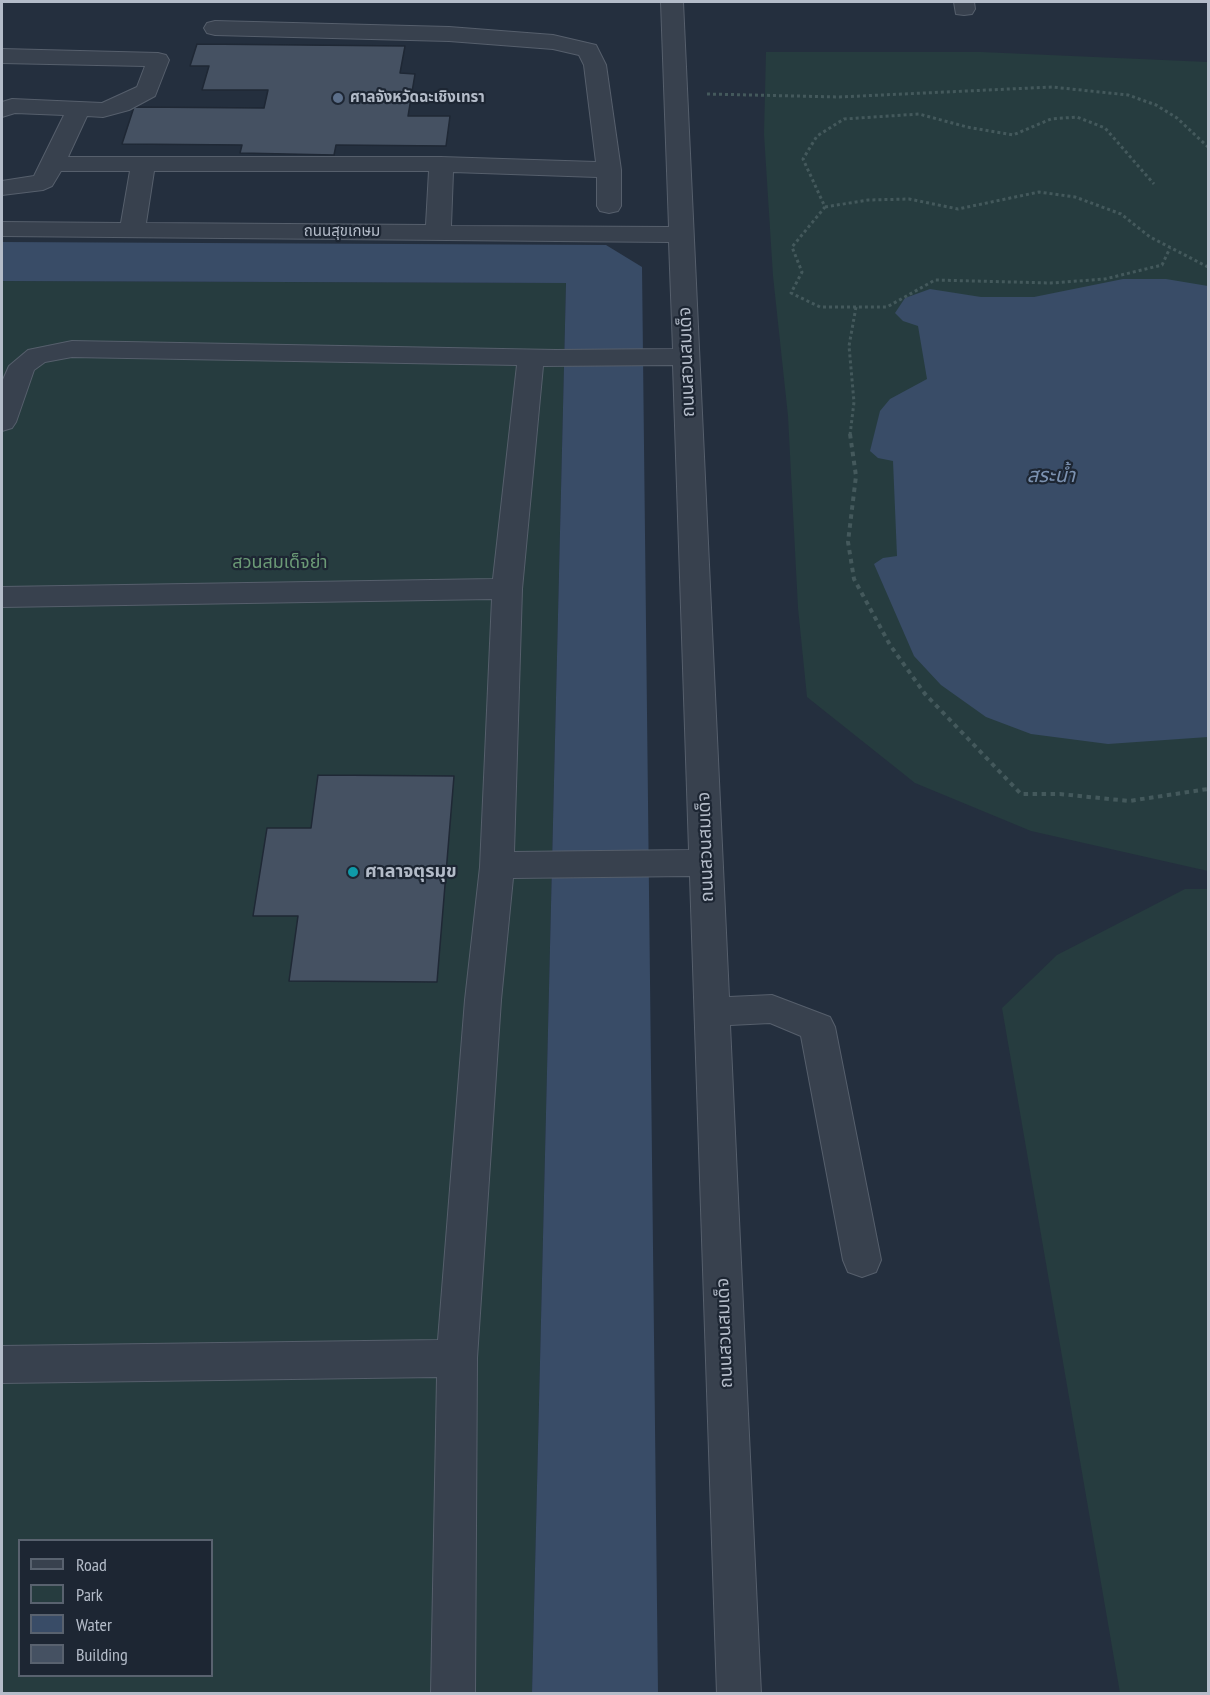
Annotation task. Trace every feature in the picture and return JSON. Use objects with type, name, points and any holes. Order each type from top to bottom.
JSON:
[{"type":"street","name":"ถนนสวนสมเด็จ","points":[[672,2],[682,235],[671,357],[692,863],[712,1012],[739,1694]]},
{"type":"street","points":[[215,28],[449,34],[553,42],[588,50],[595,65],[609,170],[609,206]]},
{"type":"street","points":[[2,56],[158,60],[147,91],[121,105],[103,110],[12,106],[2,110]]},
{"type":"street","points":[[2,188],[44,182],[79,109]]},
{"type":"street","points":[[53,164],[441,164],[609,170]]},
{"type":"street","points":[[132,231],[142,164]]},
{"type":"street","points":[[438,233],[442,191],[441,164]]},
{"type":"street","name":"ถนนสุขเกษม","points":[[2,229],[682,235]]},
{"type":"street","points":[[2,422],[18,372],[37,356],[57,351],[671,357]]},
{"type":"street","points":[[453,1694],[457,1358],[483,1000],[497,867],[507,589],[543,357]]},
{"type":"street","points":[[2,597],[507,589]]},
{"type":"street","points":[[497,867],[536,863],[692,863]]},
{"type":"street","points":[[712,1012],[772,1009],[817,1027],[862,1260]]},
{"type":"street","points":[[2,1364],[457,1358]]},
{"type":"path","points":[[676,93],[839,97],[1052,87],[1128,94],[1156,105],[1177,118],[1209,147]]},
{"type":"path","points":[[825,207],[802,159],[817,135],[844,119],[919,114],[967,127],[1012,135],[1051,119],[1077,117],[1105,128],[1154,184]]},
{"type":"path","points":[[1170,248],[1162,265],[1105,279],[1051,283],[934,280],[887,306],[820,307],[792,293],[802,272],[792,247],[825,207],[868,200],[909,199],[958,210],[1039,192],[1075,196],[1121,214],[1150,237],[1209,267]]},
{"type":"path","points":[[856,308],[849,346],[854,402],[850,437],[856,476],[850,509],[848,542],[854,579],[871,614],[925,694],[1021,794],[1060,794],[1128,801],[1209,789]]},
{"type":"green space","points":[[766,52],[981,52],[1208,62],[1208,871],[1031,831],[915,783],[807,697],[798,608],[788,416],[773,276],[764,134]]},
{"type":"green space","name":"สวนสมเด็จย่า","points":[[2,281],[566,283],[532,1693],[2,1694]]},
{"type":"green space","points":[[1185,889],[1208,889],[1208,1693],[1120,1693],[1002,1008],[1057,955]]},
{"type":"water","points":[[2,242],[606,245],[642,267],[658,1693],[532,1693],[566,283],[2,281]]},
{"type":"water","name":"สระน้ำ","points":[[1123,279],[1166,279],[1208,286],[1208,737],[1108,744],[1031,734],[986,717],[941,685],[914,656],[874,564],[883,558],[897,556],[893,461],[878,458],[870,451],[880,411],[890,399],[927,379],[918,326],[903,321],[895,313],[905,298],[930,289],[981,297],[1034,297]]},
{"type":"building","name":"ศาลจังหวัดฉะเชิงเทรา","points":[[197,44],[405,46],[400,73],[415,74],[408,116],[450,116],[446,146],[336,145],[334,155],[240,153],[242,145],[122,144],[134,107],[264,108],[268,90],[202,90],[209,66],[190,66]]},
{"type":"building","name":"ศาลาจตุรมุข","points":[[318,775],[454,776],[437,982],[289,981],[298,916],[253,916],[267,828],[311,828]]},
{"type":"place","name":"ศาลจังหวัดฉะเชิงเทรา","points":[[338,98]]},
{"type":"place","name":"ศาลาจตุรมุข","points":[[353,872]]}]
